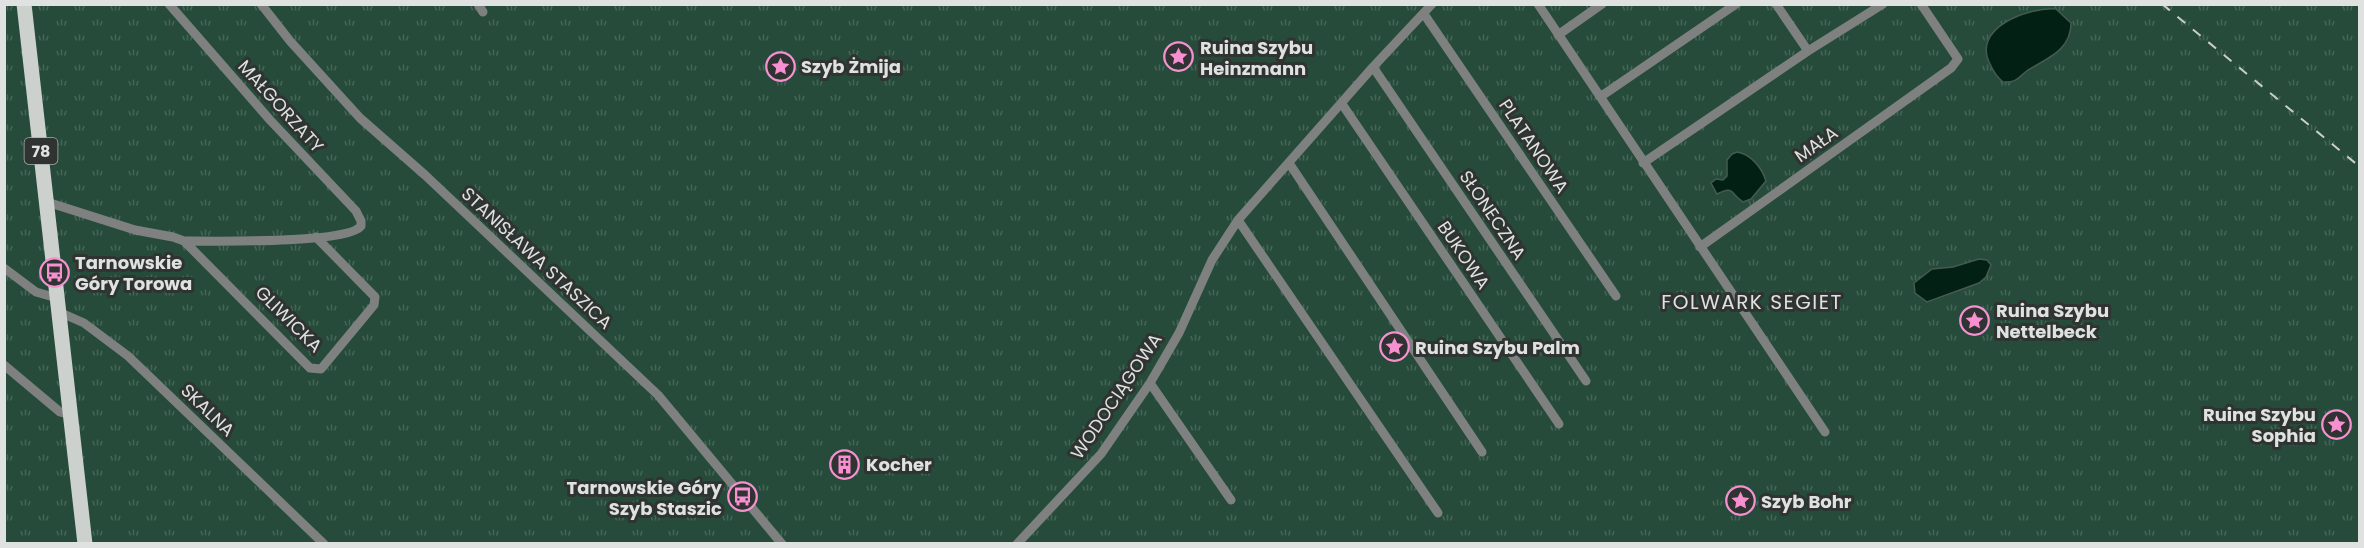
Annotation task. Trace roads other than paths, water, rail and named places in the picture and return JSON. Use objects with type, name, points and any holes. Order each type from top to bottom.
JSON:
[{"type":"main road","name":"78","points":[[24,4],[85,543]]},
{"type":"street","name":"MAŁGORZATY","points":[[170,4],[270,120],[356,211],[361,221],[358,230],[316,237]]},
{"type":"street","name":"STANISŁAWA STASZICA","points":[[261,4],[290,41],[360,118],[425,175],[658,395],[782,543]]},
{"type":"street","name":"WODOCIĄGOWA","points":[[1017,543],[1101,454],[1150,383],[1179,333],[1212,260],[1238,220],[1432,4]]},
{"type":"street","points":[[1538,4],[1825,432]]},
{"type":"street","points":[[1558,35],[1602,4]]},
{"type":"street","points":[[1600,97],[1736,4]]},
{"type":"street","points":[[1776,4],[1808,51]]},
{"type":"street","points":[[1643,163],[1808,51],[1883,4]]},
{"type":"street","name":"MAŁA","points":[[1700,247],[1951,68],[1958,59],[1921,4]]},
{"type":"street","name":"PLATANOWA","points":[[1424,14],[1616,296]]},
{"type":"street","name":"SŁONECZNA","points":[[1373,67],[1587,381]]},
{"type":"street","name":"BUKOWA","points":[[1342,104],[1559,424]]},
{"type":"street","points":[[1289,163],[1482,452]]},
{"type":"street","points":[[47,202],[135,230],[184,241],[316,237]]},
{"type":"street","points":[[1238,220],[1438,513]]},
{"type":"street","name":"GLIWICKA","points":[[184,241],[310,368],[315,370],[321,369],[367,314],[374,305],[375,297],[316,237]]},
{"type":"street","name":"SKALNA","points":[[4,268],[128,356],[324,543]]},
{"type":"street","points":[[4,366],[60,412],[71,415]]},
{"type":"street","points":[[1150,383],[1231,500]]},
{"type":"railway","points":[[2162,4],[2360,167]]},
{"type":"place","name":"Ruina Szybu Heinzmann","points":[[1179,57]]},
{"type":"place","name":"Szyb Żmija","points":[[780,66]]},
{"type":"place","name":"Tarnowskie Góry Torowa","points":[[54,272]]},
{"type":"place","name":"Ruina Szybu Nettelbeck","points":[[1975,320]]},
{"type":"place","name":"Ruina Szybu Palm","points":[[1394,347]]},
{"type":"place","name":"Ruina Szybu Sophia","points":[[2337,424]]},
{"type":"place","name":"Kocher","points":[[845,464]]},
{"type":"place","name":"Tarnowskie Góry Szyb Staszic","points":[[743,497]]},
{"type":"place","name":"Szyb Bohr","points":[[1740,501]]},
{"type":"district","name":"FOLWARK SEGIET","points":[[1752,302]]}]
